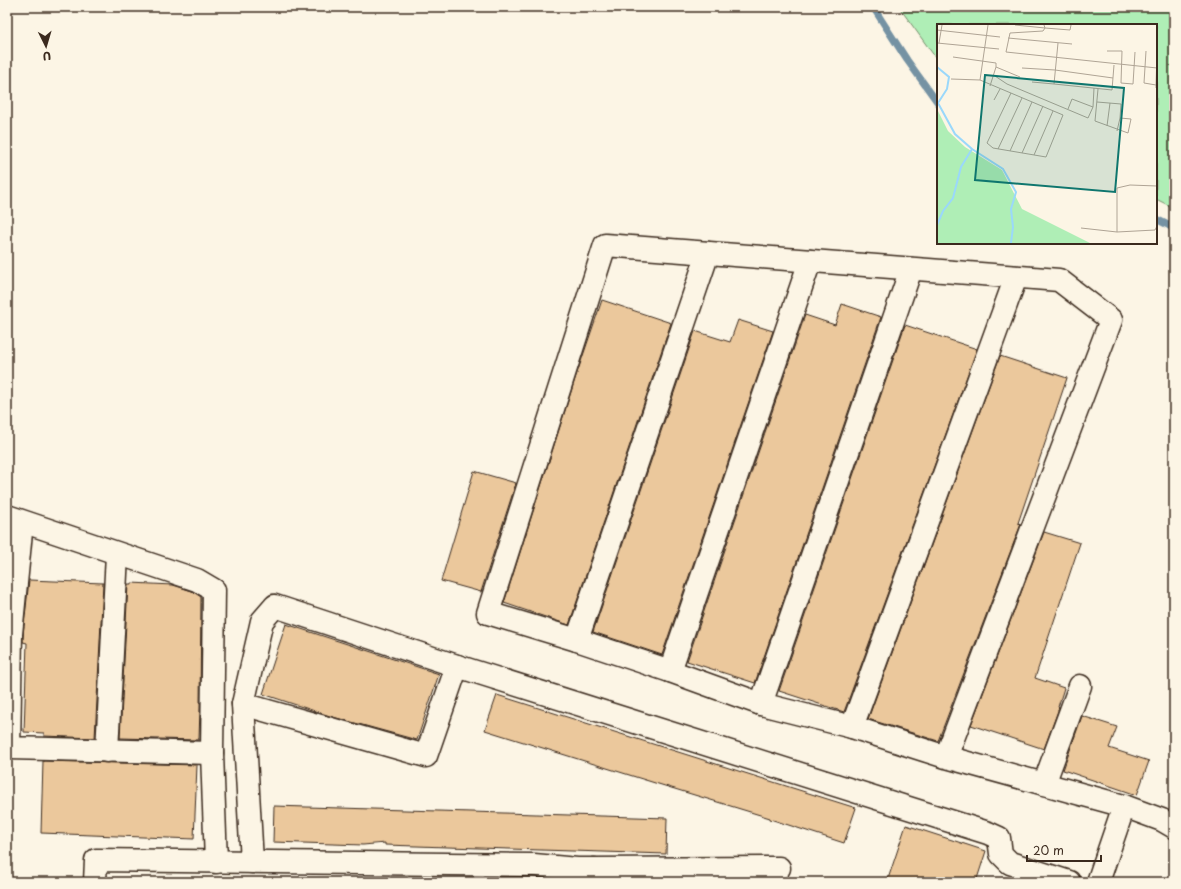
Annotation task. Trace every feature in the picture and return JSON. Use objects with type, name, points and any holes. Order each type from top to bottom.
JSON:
[{"type":"street","points":[[946,757],[1111,320],[1059,280],[605,245],[488,613],[577,640],[670,671],[761,704],[852,727],[946,757],[1124,806],[1162,820],[1174,827]]},
{"type":"street","points":[[577,640],[708,253]]},
{"type":"street","points":[[670,671],[810,261]]},
{"type":"street","points":[[761,704],[912,269]]},
{"type":"street","points":[[852,727],[1016,277]]},
{"type":"street","points":[[212,753],[9,748],[9,634],[15,519],[197,580],[214,590],[212,753],[216,862]]},
{"type":"street","points":[[107,751],[117,554]]},
{"type":"street","points":[[252,862],[242,704],[262,621],[275,606],[457,666],[988,833],[999,838],[1001,854],[1010,863],[1069,882]]},
{"type":"street","points":[[242,704],[426,756],[457,666]]},
{"type":"street","points":[[1044,784],[1080,686]]},
{"type":"street","points":[[1098,882],[1124,806]]},
{"type":"street","points":[[95,882],[96,860],[534,865],[577,869],[594,875],[779,868]]},
{"type":"green space","points":[[899,7],[1174,7],[1174,208],[1157,200],[1157,24],[937,24],[937,60]]},
{"type":"building","points":[[602,300],[671,323],[569,625],[504,603],[575,379]]},
{"type":"building","points":[[842,304],[881,317],[755,683],[687,661],[805,315],[835,325]]},
{"type":"building","points":[[738,320],[773,331],[662,655],[593,632],[695,331],[730,342]]},
{"type":"building","points":[[905,325],[977,349],[844,712],[779,691]]},
{"type":"building","points":[[1000,356],[1067,378],[1018,523],[1021,524],[938,741],[868,719]]},
{"type":"building","points":[[474,471],[516,483],[481,592],[441,581]]},
{"type":"building","points":[[1044,532],[1080,543],[1035,678],[1064,688],[1058,707],[1059,708],[1044,749],[971,725]]},
{"type":"building","points":[[29,580],[103,583],[95,738],[44,736],[44,733],[24,732],[27,643],[23,642],[23,635]]},
{"type":"building","points":[[128,584],[173,585],[192,591],[201,597],[200,708],[198,740],[120,738]]},
{"type":"building","points":[[286,624],[439,674],[417,740],[333,717],[263,694]]},
{"type":"building","points":[[497,695],[856,808],[844,843],[770,818],[485,730]]},
{"type":"building","points":[[1082,716],[1117,727],[1109,748],[1149,761],[1137,795],[1063,770]]},
{"type":"building","points":[[43,761],[197,765],[194,839],[41,833]]},
{"type":"building","points":[[274,806],[667,818],[666,854],[385,845],[385,843],[363,845],[273,842]]},
{"type":"building","points":[[906,825],[986,851],[976,882],[887,882]]},
{"type":"waterway","points":[[873,7],[907,60],[937,102]]},
{"type":"waterway","points":[[1157,220],[1174,229]]}]
